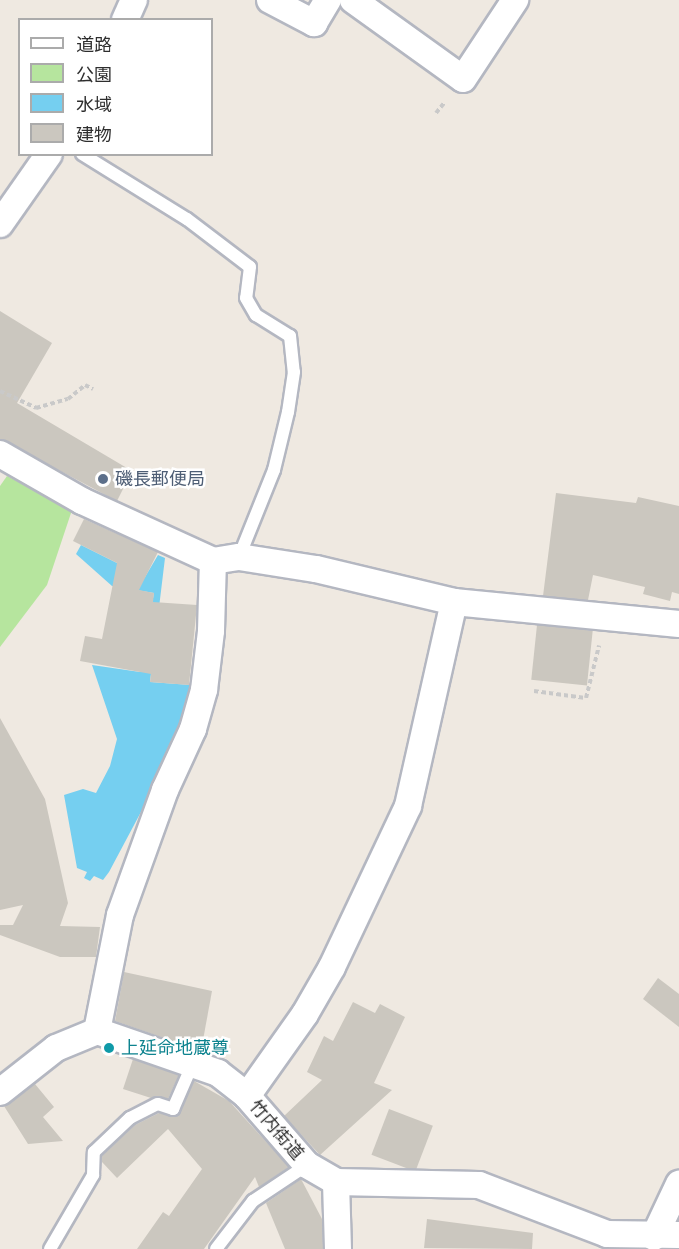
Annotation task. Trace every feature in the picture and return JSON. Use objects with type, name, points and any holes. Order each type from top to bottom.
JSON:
[{"type":"street","points":[[126,18],[134,0]]},
{"type":"street","points":[[270,0],[314,23],[328,0]]},
{"type":"street","points":[[353,0],[463,79],[515,0]]},
{"type":"street","points":[[0,224],[48,156]]},
{"type":"street","points":[[0,454],[82,501],[213,561],[239,557],[316,570],[454,602],[679,624]]},
{"type":"street","points":[[0,1092],[56,1048],[97,1031],[120,915],[165,790],[193,729],[204,690],[211,632],[213,561]]},
{"type":"street","points":[[247,1095],[304,1014],[332,967],[408,806],[454,602]]},
{"type":"street","name":"竹内街道","points":[[97,1031],[193,1062],[218,1073],[247,1095],[307,1165],[336,1182],[479,1185],[607,1234],[667,1236]]},
{"type":"street","points":[[336,1182],[338,1249]]},
{"type":"street","points":[[667,1236],[679,1184]]},
{"type":"lane","points":[[85,156],[187,219],[250,267],[246,298],[256,315],[290,336],[294,372],[288,412],[274,471],[239,557]]},
{"type":"lane","points":[[50,1249],[93,1175],[94,1152],[129,1118],[158,1104],[173,1109],[193,1062]]},
{"type":"lane","points":[[216,1249],[253,1201],[307,1165]]},
{"type":"path","points":[[0,391],[36,408],[68,399],[85,385],[93,389]]},
{"type":"path","points":[[534,691],[586,698],[606,616]]},
{"type":"green space","points":[[7,476],[72,510],[47,585],[0,647],[0,486]]},
{"type":"water","points":[[81,545],[145,577],[158,555],[165,558],[150,682],[191,685],[181,729],[158,780],[109,872],[103,880],[94,876],[90,881],[84,878],[87,872],[77,868],[64,795],[83,789],[96,793],[110,766],[117,739],[92,665],[140,672],[154,593],[112,586],[76,554]]},
{"type":"building","points":[[0,311],[52,343],[17,403],[132,471],[117,501],[0,439]]},
{"type":"building","points":[[556,493],[636,503],[638,497],[679,506],[679,594],[672,592],[670,601],[643,594],[645,587],[593,575],[588,600],[543,596]]},
{"type":"building","points":[[84,519],[158,552],[139,590],[154,593],[153,602],[197,605],[189,685],[150,682],[151,674],[80,661],[85,636],[102,639],[117,563],[73,541]]},
{"type":"building","points":[[537,625],[593,631],[587,686],[531,680]]},
{"type":"building","points":[[0,718],[45,799],[68,903],[60,926],[100,927],[96,957],[60,957],[0,935],[0,925],[13,925],[23,905],[0,910]]},
{"type":"building","points":[[124,972],[212,991],[201,1051],[115,1021]]},
{"type":"building","points":[[658,978],[679,994],[679,1027],[643,999]]},
{"type":"building","points":[[353,1002],[375,1013],[380,1004],[405,1017],[374,1083],[392,1090],[320,1155],[284,1116],[322,1080],[307,1072],[324,1036],[333,1041]]},
{"type":"building","points":[[133,1059],[179,1075],[168,1099],[151,1098],[123,1089]]},
{"type":"building","points":[[194,1081],[229,1101],[289,1167],[259,1187],[255,1177],[204,1249],[137,1249],[163,1212],[169,1216],[202,1169],[168,1129],[117,1178],[102,1162],[102,1156],[135,1125],[159,1113],[178,1115]]},
{"type":"building","points":[[35,1084],[54,1107],[43,1117],[63,1141],[28,1144],[4,1106]]},
{"type":"building","points":[[389,1109],[433,1126],[415,1172],[371,1155]]},
{"type":"building","points":[[301,1179],[322,1219],[323,1249],[285,1249],[266,1203]]},
{"type":"building","points":[[427,1219],[533,1233],[532,1249],[424,1248]]},
{"type":"place","name":"磯長郵便局","points":[[103,479]]},
{"type":"place","name":"上延命地蔵尊","points":[[109,1048]]}]
